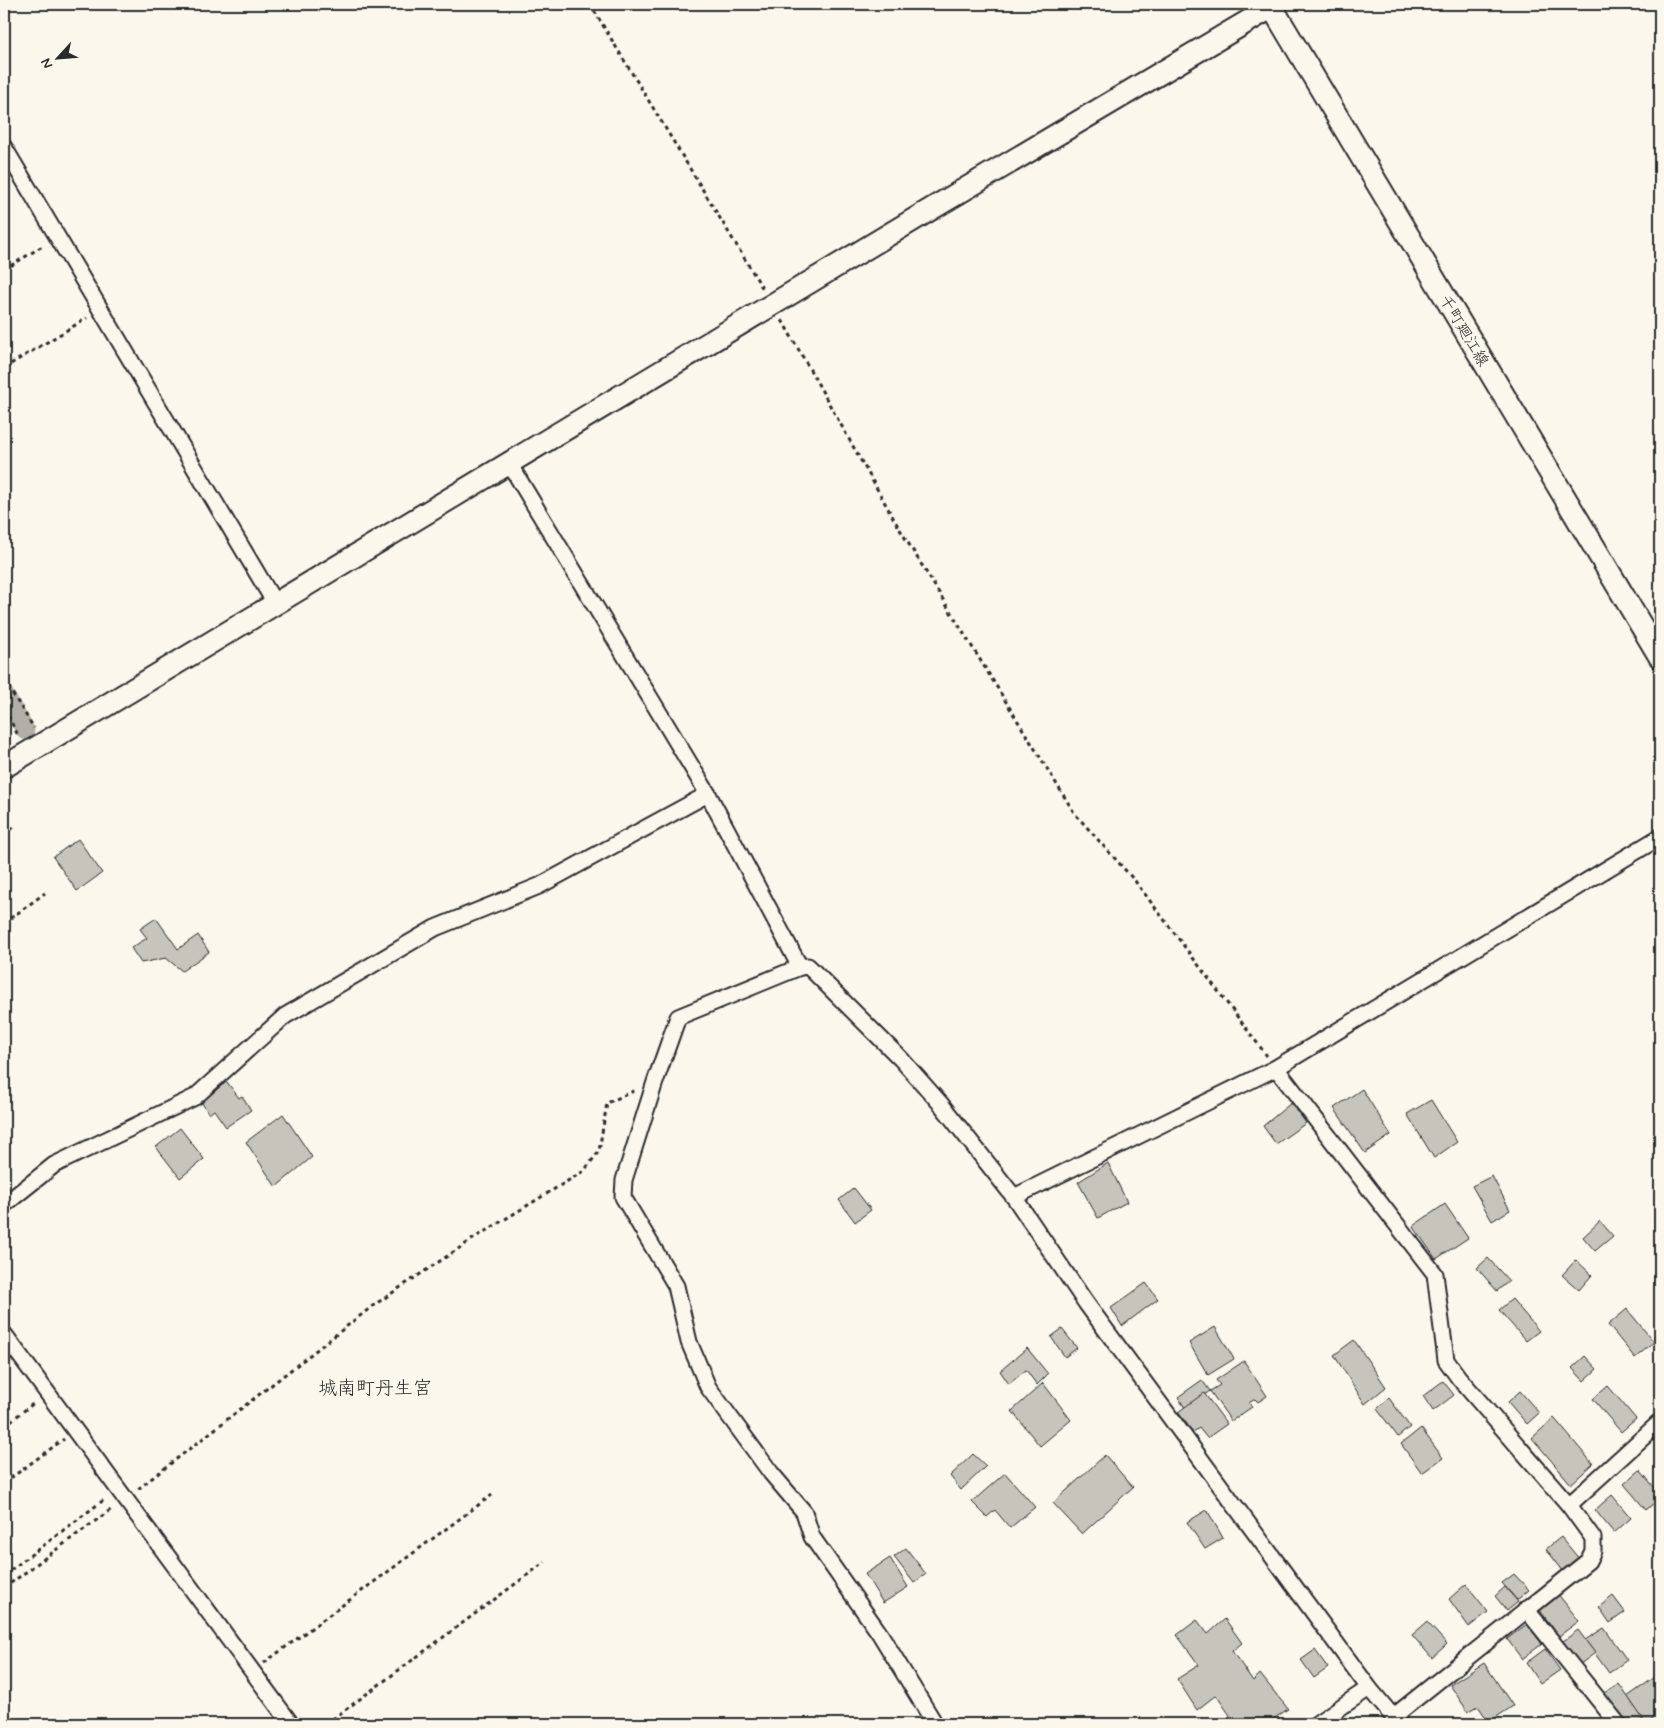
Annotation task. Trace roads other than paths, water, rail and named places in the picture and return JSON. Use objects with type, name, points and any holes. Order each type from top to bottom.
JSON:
[{"type":"street","points":[[4,767],[1273,5]]},
{"type":"street","name":"千町廻江線","points":[[1273,5],[1660,657]]},
{"type":"street","points":[[4,147],[276,605]]},
{"type":"street","points":[[509,463],[708,794],[800,967]]},
{"type":"street","points":[[4,1205],[54,1166],[195,1097],[285,1016],[435,928],[539,886],[708,794]]},
{"type":"street","points":[[1014,1197],[1276,1068],[1660,837]]},
{"type":"street","points":[[936,1724],[880,1634],[812,1537],[804,1512],[771,1473],[708,1387],[689,1342],[676,1286],[623,1197],[624,1180],[655,1082],[678,1018],[800,967],[808,966],[901,1059],[940,1104],[1014,1197],[1092,1311],[1369,1688],[1396,1720],[1526,1609],[1591,1557],[1594,1545],[1593,1538],[1569,1505],[1459,1378],[1446,1360],[1435,1274],[1276,1068]]},
{"type":"street","points":[[4,1334],[252,1672],[282,1721]]},
{"type":"street","points":[[1569,1505],[1660,1422]]},
{"type":"street","points":[[1526,1609],[1618,1724]]},
{"type":"street","points":[[1316,1724],[1369,1688]]},
{"type":"waterway","points":[[4,694],[25,730]]},
{"type":"district","name":"城南町丹生宮","points":[[375,1387]]}]
